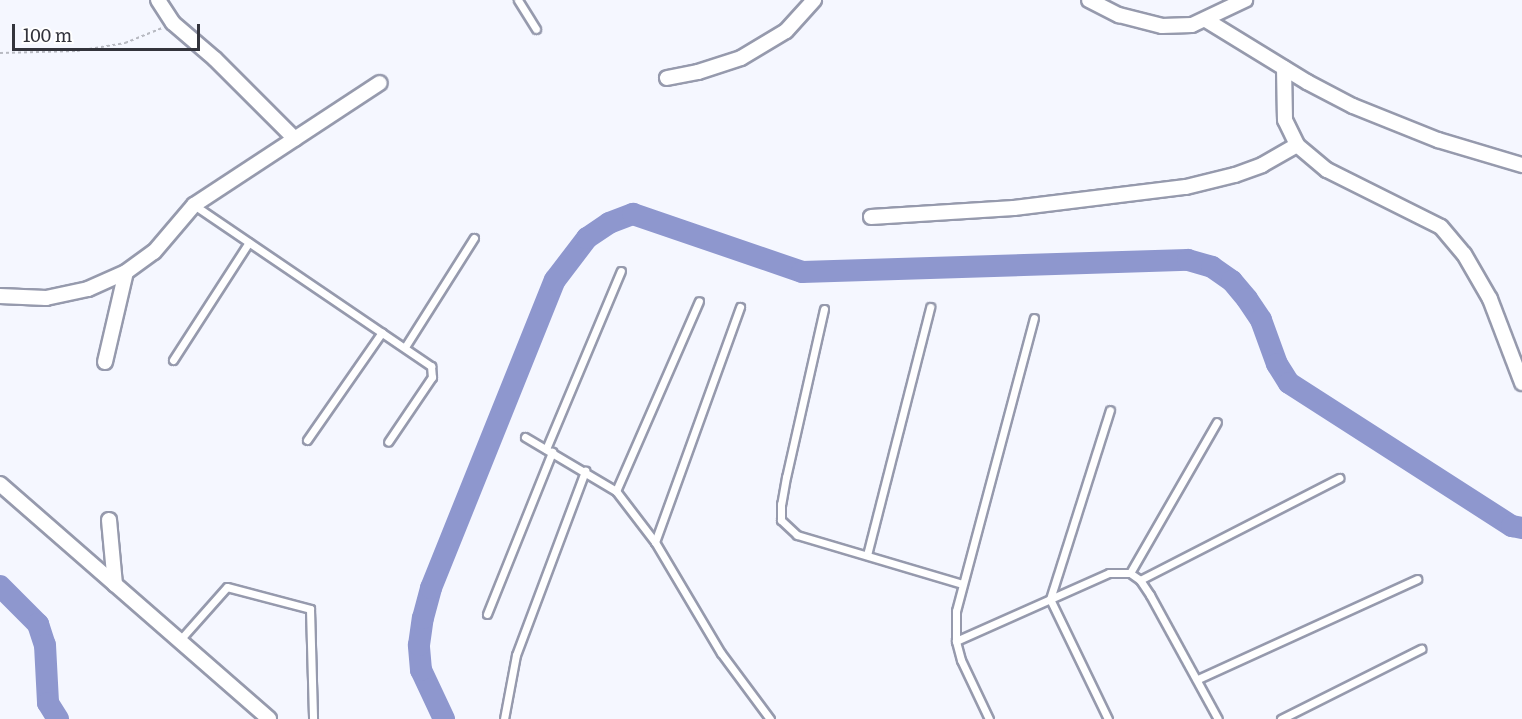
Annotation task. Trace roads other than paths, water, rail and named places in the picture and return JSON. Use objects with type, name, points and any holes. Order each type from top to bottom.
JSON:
[{"type":"street","points":[[158,0],[173,23],[215,59],[295,139]]},
{"type":"street","points":[[666,78],[698,72],[741,58],[786,31],[814,0]]},
{"type":"street","points":[[1089,0],[1119,15],[1162,26],[1192,25],[1245,0]]},
{"type":"street","points":[[1206,20],[1307,82],[1389,122],[1522,165]]},
{"type":"street","points":[[1284,68],[1285,120],[1297,144],[1328,170],[1442,227],[1464,254],[1490,299],[1522,383]]},
{"type":"street","points":[[0,296],[46,298],[88,289],[126,272],[154,252],[194,205],[380,82]]},
{"type":"street","points":[[872,217],[1014,208],[1186,187],[1235,175],[1263,165],[1297,144]]},
{"type":"street","points":[[105,362],[126,272]]},
{"type":"street","points":[[0,484],[269,719]]},
{"type":"street","points":[[109,519],[115,585]]},
{"type":"lane","points":[[518,0],[536,30]]},
{"type":"lane","points":[[194,205],[431,366],[432,377],[388,442]]},
{"type":"lane","points":[[405,347],[474,238]]},
{"type":"lane","points":[[173,360],[249,242]]},
{"type":"lane","points":[[486,614],[621,271]]},
{"type":"lane","points":[[616,491],[699,301]]},
{"type":"lane","points":[[655,542],[740,307]]},
{"type":"lane","points":[[867,555],[930,307]]},
{"type":"lane","points":[[824,309],[786,477],[781,504],[781,520],[797,535],[962,584]]},
{"type":"lane","points":[[989,719],[962,660],[956,641],[956,611],[1034,318]]},
{"type":"lane","points":[[307,440],[382,332]]},
{"type":"lane","points":[[1108,719],[1050,599],[1110,410]]},
{"type":"lane","points":[[1130,573],[1217,422]]},
{"type":"lane","points":[[525,437],[616,491],[655,542],[721,653],[770,719]]},
{"type":"lane","points":[[504,719],[516,655],[585,471]]},
{"type":"lane","points":[[1140,580],[1339,478]]},
{"type":"lane","points":[[956,641],[1109,573],[1130,573],[1140,580],[1218,719]]},
{"type":"lane","points":[[1197,680],[1417,579]]},
{"type":"lane","points":[[179,641],[227,587],[310,609],[313,719]]},
{"type":"lane","points":[[1281,719],[1421,649]]},
{"type":"waterway","points":[[444,719],[421,670],[419,645],[431,588],[555,280],[587,238],[609,223],[633,214],[802,272],[1188,260],[1212,267],[1232,281],[1261,320],[1277,364],[1289,383],[1512,526],[1522,528]]},
{"type":"waterway","points":[[0,586],[38,624],[45,645],[48,703],[58,719]]}]
